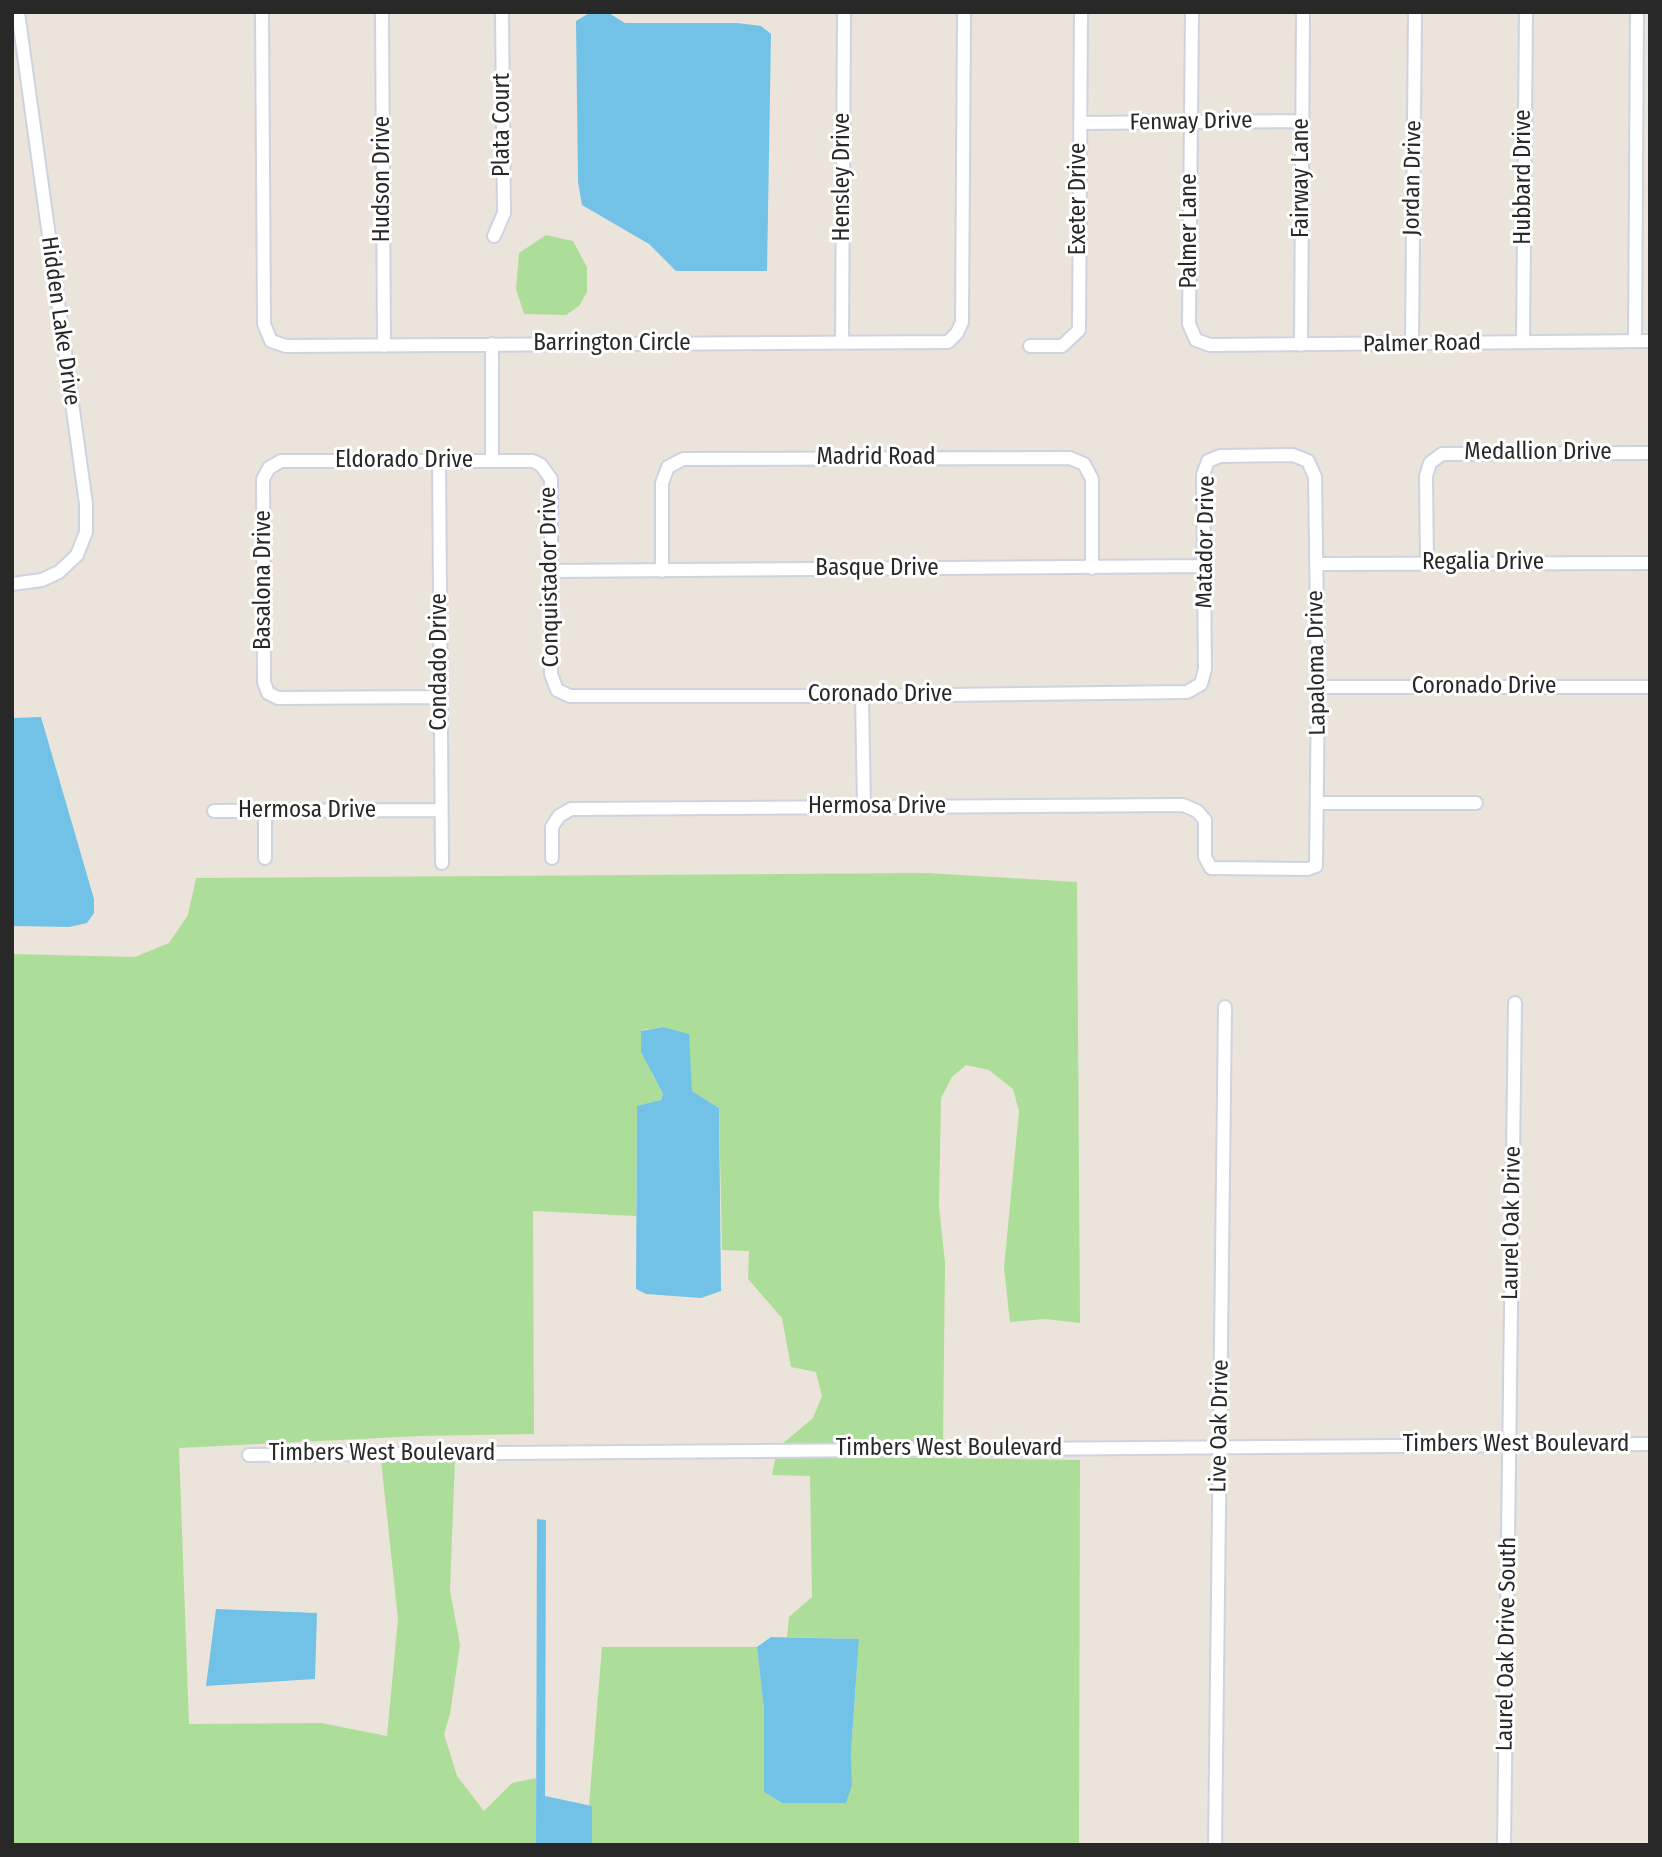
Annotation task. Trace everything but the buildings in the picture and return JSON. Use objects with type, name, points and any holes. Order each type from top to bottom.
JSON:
[{"type":"street","name":"Hidden Lake Drive","points":[[12,584],[42,580],[59,572],[77,555],[86,532],[86,504],[18,12]]},
{"type":"street","name":"Barrington Circle","points":[[262,12],[264,324],[271,341],[286,346],[948,342],[957,333],[962,322],[964,12]]},
{"type":"street","name":"Hudson Drive","points":[[382,12],[384,346]]},
{"type":"street","name":"Plata Court","points":[[494,236],[504,212],[502,12]]},
{"type":"street","name":"Hensley Drive","points":[[842,343],[844,12]]},
{"type":"street","name":"Exeter Drive","points":[[1030,346],[1062,346],[1072,340],[1079,330],[1081,12]]},
{"type":"street","name":"Palmer Lane","points":[[1192,12],[1189,324],[1196,340]]},
{"type":"street","name":"Fairway Lane","points":[[1301,345],[1303,12]]},
{"type":"street","name":"Jordan Drive","points":[[1412,344],[1415,12]]},
{"type":"street","name":"Hubbard Drive","points":[[1523,342],[1526,12]]},
{"type":"street","points":[[1635,341],[1637,12]]},
{"type":"street","name":"Fenway Drive","points":[[1080,123],[1303,121]]},
{"type":"street","name":"Palmer Road","points":[[1196,340],[1210,345],[1650,341]]},
{"type":"street","points":[[492,344],[492,460]]},
{"type":"street","name":"Medallion Drive","points":[[1427,563],[1426,476],[1430,463],[1442,454],[1650,453]]},
{"type":"street","name":"Matador Drive","points":[[1201,684],[1205,669],[1203,475],[1208,461],[1220,456],[1293,455],[1308,461]]},
{"type":"street","name":"Madrid Road","points":[[662,571],[662,483],[668,467],[683,459],[1070,458],[1084,464],[1092,479],[1092,568]]},
{"type":"street","name":"Condado Drive","points":[[439,460],[442,863]]},
{"type":"street","name":"Eldorado Drive","points":[[269,468],[281,461],[533,460],[541,465]]},
{"type":"street","name":"Lapaloma Drive","points":[[1205,857],[1211,868],[1221,870],[1308,869],[1316,866],[1318,687],[1315,477],[1308,461]]},
{"type":"street","name":"Conquistador Drive","points":[[541,465],[551,479],[551,674],[558,690]]},
{"type":"street","name":"Basalona Drive","points":[[269,468],[264,478],[264,682],[268,693],[278,698],[441,697]]},
{"type":"street","name":"Regalia Drive","points":[[1316,564],[1650,563]]},
{"type":"street","name":"Basque Drive","points":[[551,571],[1203,566]]},
{"type":"street","name":"Coronado Drive","points":[[558,690],[570,696],[862,696],[1186,692],[1201,684]]},
{"type":"street","name":"Coronado Drive","points":[[1318,687],[1650,687]]},
{"type":"street","points":[[862,696],[863,807]]},
{"type":"street","points":[[1317,803],[1476,803]]},
{"type":"street","name":"Hermosa Drive","points":[[552,858],[552,827],[559,816],[571,810],[1183,805],[1197,811],[1205,820],[1205,857]]},
{"type":"street","name":"Hermosa Drive","points":[[214,811],[442,810]]},
{"type":"street","points":[[265,811],[265,858]]},
{"type":"street","name":"Laurel Oak Drive","points":[[1509,1444],[1514,1003]]},
{"type":"street","name":"Live Oak Drive","points":[[1215,1845],[1225,1007]]},
{"type":"street","name":"Laurel Oak Drive South","points":[[1504,1845],[1509,1444]]},
{"type":"street","name":"Timbers West Boulevard","points":[[249,1455],[1650,1444]]},
{"type":"green space","points":[[546,235],[573,241],[587,267],[587,292],[579,306],[566,315],[524,314],[516,289],[519,253]]},
{"type":"green space","points":[[927,873],[1077,882],[1080,1323],[1045,1319],[1010,1322],[1004,1268],[1019,1111],[1013,1089],[989,1070],[966,1065],[952,1077],[941,1098],[939,1206],[945,1263],[943,1444],[781,1445],[813,1418],[822,1396],[816,1372],[791,1367],[782,1318],[748,1279],[749,1251],[722,1250],[719,1108],[692,1091],[663,1027],[642,1030],[652,1074],[663,1094],[661,1100],[637,1107],[636,1216],[533,1211],[534,1434],[420,1436],[179,1448],[189,1724],[321,1723],[387,1736],[398,1619],[381,1460],[455,1459],[450,1590],[460,1645],[450,1714],[444,1734],[457,1776],[484,1811],[512,1783],[536,1778],[536,1845],[12,1845],[12,954],[135,957],[169,943],[188,915],[196,878]]},
{"type":"green space","points":[[776,1456],[1080,1460],[1079,1845],[592,1845],[592,1806],[589,1805],[602,1647],[757,1647],[764,1710],[764,1792],[782,1803],[852,1785],[851,1752],[859,1639],[787,1637],[789,1617],[812,1597],[810,1476],[772,1475]]},
{"type":"water","points":[[591,12],[607,12],[625,23],[737,23],[761,26],[771,34],[767,271],[676,271],[649,244],[582,205],[578,182],[576,21]]},
{"type":"water","points":[[41,717],[94,899],[94,913],[87,923],[69,927],[12,926],[12,718]]},
{"type":"water","points":[[663,1027],[689,1034],[692,1091],[719,1108],[721,1291],[701,1298],[646,1294],[636,1289],[637,1106],[661,1100],[663,1094],[641,1052],[641,1031]]},
{"type":"water","points":[[537,1519],[546,1520],[545,1796],[592,1806],[592,1845],[536,1845]]},
{"type":"water","points":[[216,1609],[317,1613],[315,1679],[206,1686]]},
{"type":"water","points":[[771,1637],[859,1639],[851,1752],[852,1785],[846,1803],[782,1803],[764,1792],[764,1710],[757,1647]]}]
